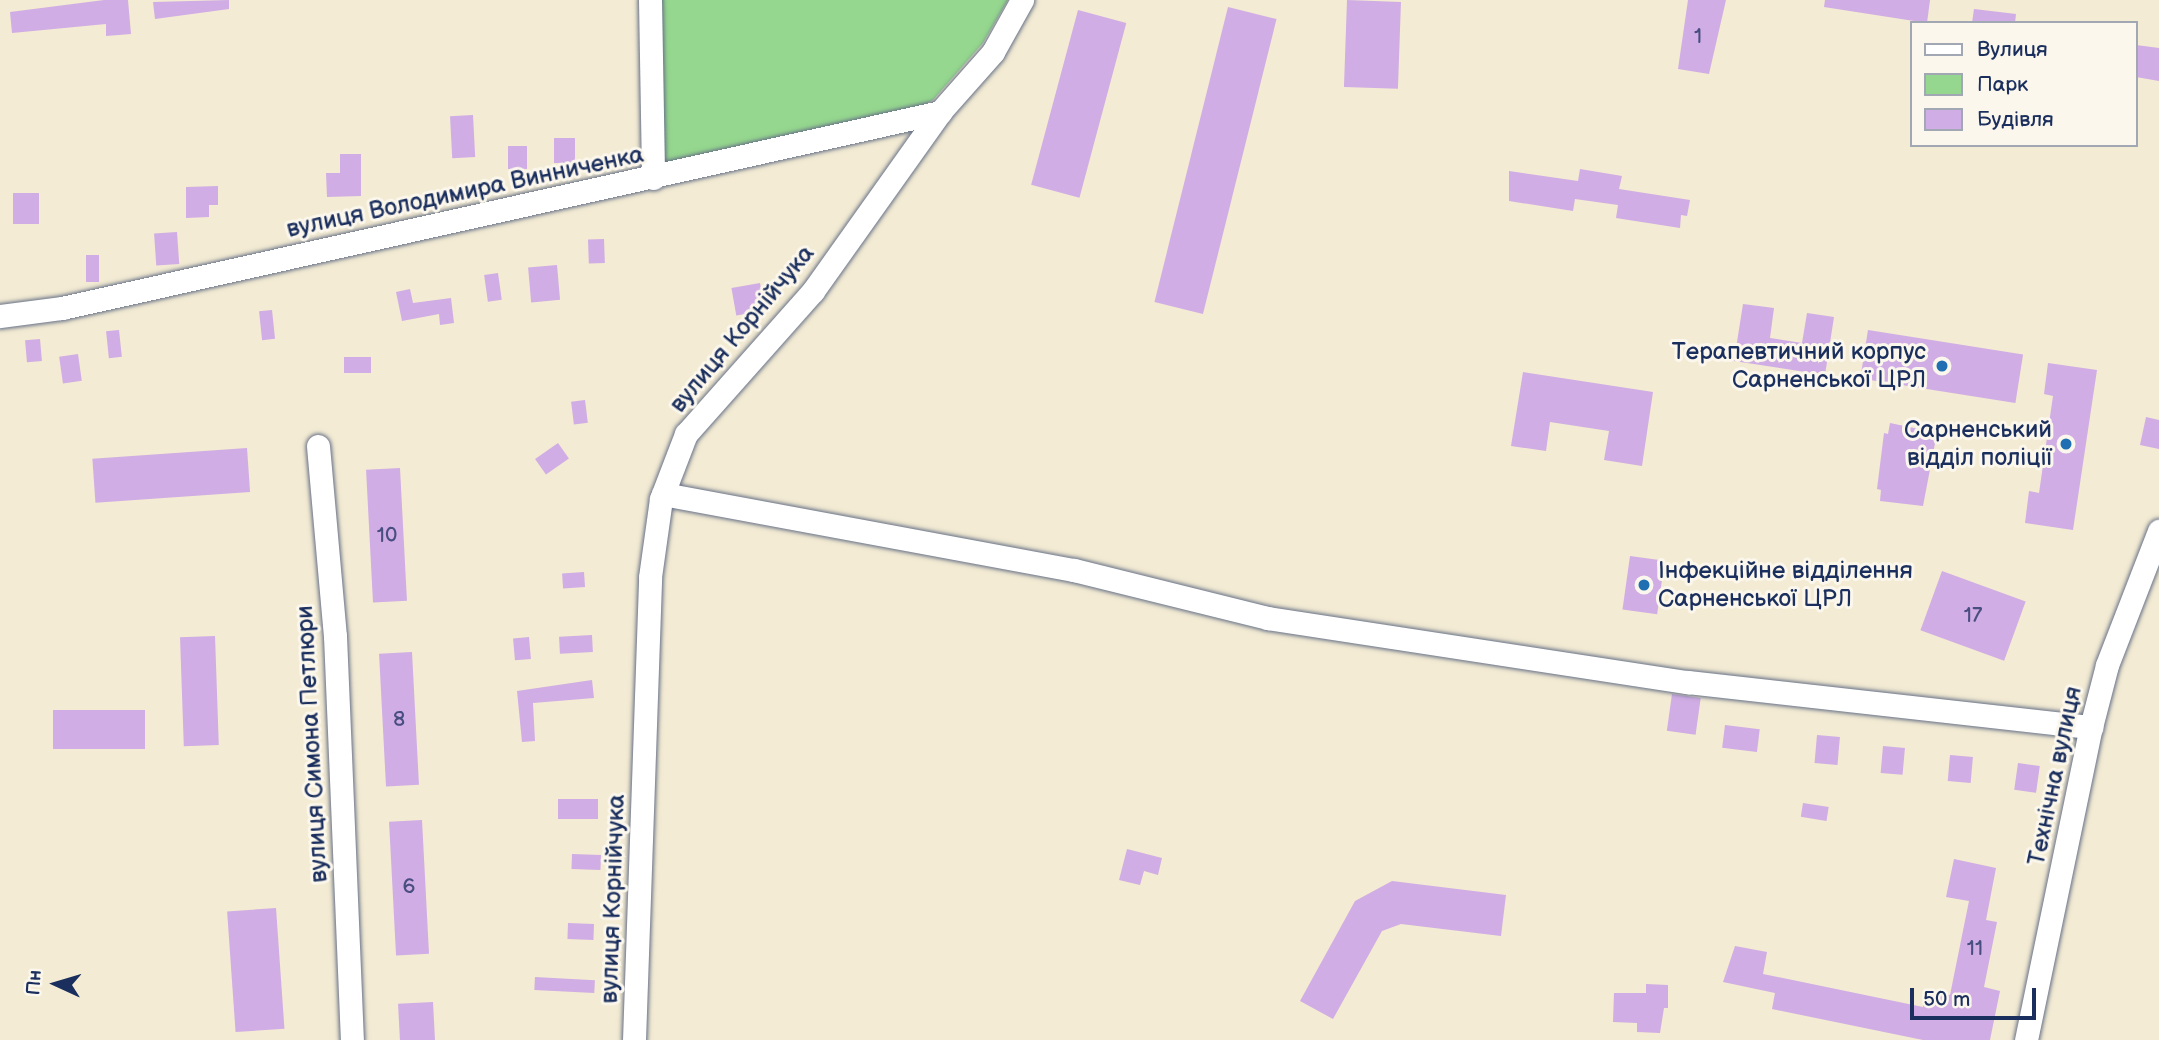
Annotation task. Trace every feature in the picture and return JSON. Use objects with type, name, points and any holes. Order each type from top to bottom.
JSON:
[{"type":"street","points":[[650,0],[653,178]]},
{"type":"street","name":"вулиця Корнійчука","points":[[634,1040],[650,577],[663,494],[686,434],[813,291],[940,112],[993,52],[1022,0]]},
{"type":"street","name":"вулиця Володимира Винниченка","points":[[0,316],[76,305],[940,112]]},
{"type":"street","name":"вулиця Симона Петлюри","points":[[318,446],[335,636],[352,1040]]},
{"type":"street","points":[[663,494],[1074,570],[1268,618],[1688,682],[2091,727]]},
{"type":"street","name":"Технічна вулиця","points":[[2026,1040],[2091,727],[2107,665],[2159,531]]},
{"type":"green space","points":[[661,0],[1008,0],[983,43],[933,100],[911,112],[661,166]]},
{"type":"building","points":[[104,0],[128,0],[131,34],[106,36],[106,24],[12,33],[10,12]]},
{"type":"building","points":[[229,0],[229,9],[155,19],[153,2]]},
{"type":"building","points":[[1347,0],[1401,2],[1398,89],[1344,87]]},
{"type":"building","points":[[1688,0],[1726,0],[1709,74],[1678,69]]},
{"type":"building","points":[[1825,0],[1930,0],[1927,21],[1824,7]]},
{"type":"building","points":[[1228,7],[1277,19],[1203,314],[1154,302]]},
{"type":"building","points":[[1974,9],[2016,14],[2015,21],[1972,21]]},
{"type":"building","points":[[1078,10],[1126,23],[1079,198],[1031,185]]},
{"type":"building","points":[[2138,45],[2159,48],[2159,81],[2138,77]]},
{"type":"building","points":[[473,115],[475,157],[452,158],[450,116]]},
{"type":"building","points":[[554,138],[575,138],[575,163],[554,163]]},
{"type":"building","points":[[508,146],[527,146],[527,169],[508,169]]},
{"type":"building","points":[[340,154],[361,154],[361,196],[327,197],[326,173],[340,173]]},
{"type":"building","points":[[1580,169],[1622,176],[1619,189],[1690,200],[1687,216],[1681,215],[1680,228],[1616,218],[1618,205],[1575,199],[1573,211],[1509,201],[1509,171],[1578,181]]},
{"type":"building","points":[[218,186],[218,205],[209,205],[209,217],[186,218],[186,187]]},
{"type":"building","points":[[13,193],[39,193],[39,224],[13,224]]},
{"type":"building","points":[[177,232],[179,264],[156,266],[154,234]]},
{"type":"building","points":[[604,239],[605,263],[589,264],[588,240]]},
{"type":"building","points":[[86,255],[99,255],[99,282],[86,282]]},
{"type":"building","points":[[557,265],[560,300],[531,302],[528,268]]},
{"type":"building","points":[[498,273],[502,300],[488,302],[484,275]]},
{"type":"building","points":[[760,283],[765,311],[736,316],[731,288]]},
{"type":"building","points":[[410,289],[413,303],[451,298],[454,323],[440,325],[439,314],[402,321],[396,292]]},
{"type":"building","points":[[1743,304],[1774,308],[1770,338],[1802,343],[1807,313],[1834,317],[1825,375],[1734,361]]},
{"type":"building","points":[[272,310],[275,339],[262,340],[259,311]]},
{"type":"building","points":[[119,330],[122,357],[109,358],[106,331]]},
{"type":"building","name":"Терапевтичний корпус Сарненської ЦРЛ","points":[[1868,330],[2023,355],[2015,403],[1860,378]]},
{"type":"building","points":[[40,339],[42,361],[27,362],[25,340]]},
{"type":"building","points":[[78,354],[82,381],[63,383],[59,357]]},
{"type":"building","points":[[344,357],[371,357],[371,373],[344,373]]},
{"type":"building","name":"Сарненський відділ поліції","points":[[2048,363],[2097,370],[2073,530],[2025,523],[2029,491],[2039,493],[2053,396],[2044,394]]},
{"type":"building","points":[[1523,372],[1653,392],[1642,466],[1604,460],[1609,431],[1550,422],[1546,451],[1511,446]]},
{"type":"building","points":[[585,400],[588,423],[574,425],[571,402]]},
{"type":"building","points":[[2146,417],[2159,420],[2159,449],[2140,445]]},
{"type":"building","points":[[1890,423],[1928,431],[1927,437],[1936,438],[1923,506],[1880,501],[1881,490],[1877,489],[1884,433],[1888,434]]},
{"type":"building","points":[[558,443],[569,459],[546,475],[535,459]]},
{"type":"building","points":[[247,448],[250,492],[95,503],[92,459]]},
{"type":"building","points":[[400,468],[407,601],[373,603],[366,470]]},
{"type":"building","name":"Інфекційне відділення Сарненської ЦРЛ","points":[[1630,556],[1665,561],[1657,614],[1622,609]]},
{"type":"building","points":[[1942,571],[2026,601],[2004,661],[1920,630]]},
{"type":"building","points":[[584,572],[585,587],[563,588],[562,574]]},
{"type":"building","points":[[592,635],[593,652],[560,654],[559,637]]},
{"type":"building","points":[[215,636],[219,745],[184,746],[180,637]]},
{"type":"building","points":[[529,637],[531,659],[515,660],[513,638]]},
{"type":"building","points":[[412,652],[419,785],[386,787],[379,654]]},
{"type":"building","points":[[592,680],[594,698],[533,703],[535,741],[522,742],[517,691]]},
{"type":"building","points":[[1672,694],[1701,698],[1696,735],[1667,731]]},
{"type":"building","points":[[53,710],[145,710],[145,749],[53,749]]},
{"type":"building","points":[[1725,725],[1760,729],[1757,752],[1722,748]]},
{"type":"building","points":[[1817,735],[1840,737],[1837,765],[1815,763]]},
{"type":"building","points":[[1883,746],[1905,748],[1903,775],[1881,773]]},
{"type":"building","points":[[1950,755],[1973,757],[1971,783],[1948,781]]},
{"type":"building","points":[[2018,763],[2040,766],[2036,793],[2014,790]]},
{"type":"building","points":[[558,799],[598,799],[598,819],[558,819]]},
{"type":"building","points":[[1803,803],[1829,807],[1826,821],[1801,817]]},
{"type":"building","points":[[422,820],[429,954],[396,956],[389,822]]},
{"type":"building","points":[[1127,849],[1162,858],[1158,875],[1144,871],[1140,885],[1119,880]]},
{"type":"building","points":[[572,854],[601,855],[600,870],[571,869]]},
{"type":"building","points":[[1954,859],[1996,868],[1986,920],[1997,922],[1984,987],[2000,991],[1990,1040],[1923,1040],[1772,1009],[1775,993],[1723,982],[1735,946],[1767,952],[1763,974],[1923,1007],[1927,990],[1950,995],[1969,901],[1946,897]]},
{"type":"building","points":[[1392,881],[1506,895],[1501,936],[1401,924],[1382,931],[1333,1019],[1300,1001],[1355,901]]},
{"type":"building","points":[[276,908],[284,1029],[236,1032],[227,911]]},
{"type":"building","points":[[568,923],[594,924],[593,940],[567,939]]},
{"type":"building","points":[[535,977],[595,980],[594,993],[534,990]]},
{"type":"building","points":[[1646,984],[1668,985],[1668,1008],[1664,1008],[1660,1033],[1637,1032],[1637,1023],[1613,1022],[1614,993],[1646,993]]},
{"type":"building","points":[[433,1002],[435,1040],[400,1040],[398,1004]]},
{"type":"place","name":"Терапевтичний корпус Сарненської ЦРЛ","points":[[1942,366]]},
{"type":"place","name":"Сарненський відділ поліції","points":[[2066,444]]},
{"type":"place","name":"Інфекційне відділення Сарненської ЦРЛ","points":[[1644,585]]}]
